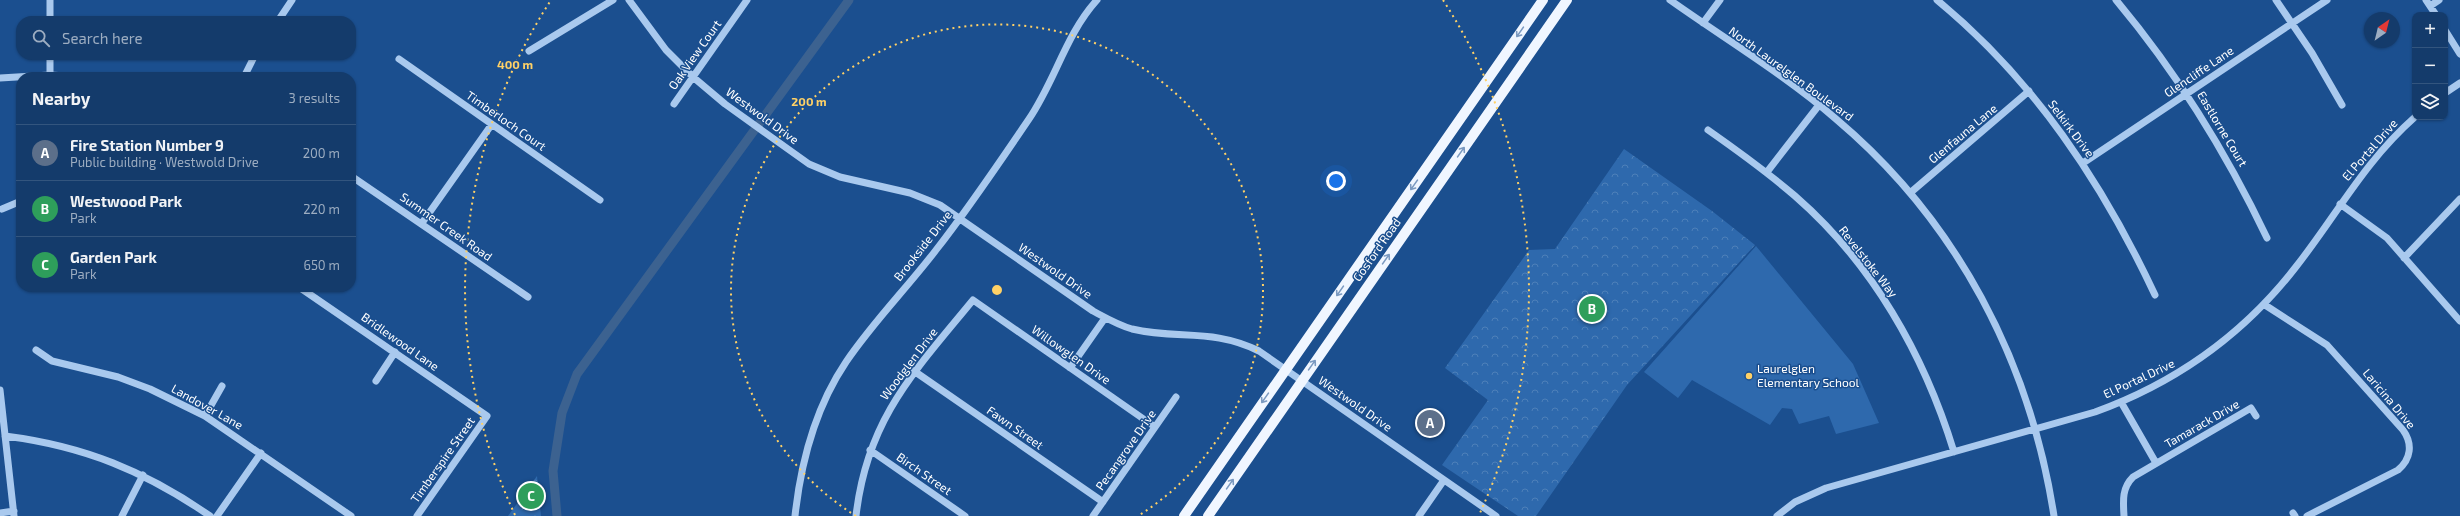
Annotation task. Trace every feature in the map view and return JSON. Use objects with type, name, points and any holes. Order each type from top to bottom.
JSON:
[{"type":"main road","name":"Gosford Road","points":[[1184,516],[1543,0]]},
{"type":"main road","name":"Gosford Road","points":[[1208,516],[1567,0]]},
{"type":"street","points":[[50,0],[50,16]]},
{"type":"street","points":[[281,16],[292,0]]},
{"type":"street","points":[[529,51],[613,0]]},
{"type":"street","name":"Westwold Drive","points":[[629,0],[666,50],[693,77],[809,164],[826,172],[925,198],[960,218],[1105,318],[1148,332],[1228,338],[1259,352],[1302,380],[1496,516]]},
{"type":"street","name":"Oak View Court","points":[[674,104],[747,0]]},
{"type":"street","name":"Brookside Drive","points":[[795,516],[798,489],[811,434],[834,382],[862,340],[936,250],[960,218],[1030,117],[1075,31],[1097,0]]},
{"type":"street","name":"North Laurelglen Boulevard","points":[[1670,0],[1819,105],[1861,141],[1910,193],[1944,236],[1979,291],[2012,360],[2036,428],[2054,516]]},
{"type":"street","points":[[1703,24],[1720,0]]},
{"type":"street","name":"Selkirk Drive","points":[[1937,0],[1976,35],[2029,91],[2083,163],[2112,210],[2155,295]]},
{"type":"street","name":"Eastlorne Court","points":[[2116,0],[2188,93],[2229,161],[2267,238]]},
{"type":"street","points":[[2276,0],[2292,23],[2342,105]]},
{"type":"street","name":"Glencliffe Lane","points":[[2083,163],[2326,0]]},
{"type":"street","points":[[2434,12],[2428,3],[2439,0]]},
{"type":"street","points":[[2448,35],[2460,54]]},
{"type":"street","name":"Timberloch Court","points":[[399,59],[600,200]]},
{"type":"street","points":[[50,60],[50,72]]},
{"type":"street","points":[[246,72],[252,60]]},
{"type":"street","points":[[0,78],[16,77]]},
{"type":"street","points":[[2448,91],[2460,83]]},
{"type":"street","name":"Glenfauna Lane","points":[[1910,193],[2029,91]]},
{"type":"street","points":[[1767,172],[1819,105]]},
{"type":"street","name":"El Portal Drive","points":[[1777,516],[1795,502],[1826,488],[1954,452],[2121,402],[2153,388],[2202,359],[2224,342],[2264,305],[2296,267],[2340,204],[2377,155],[2412,120]]},
{"type":"street","points":[[422,223],[492,124]]},
{"type":"street","name":"Revelstoke Way","points":[[1708,130],[1767,172],[1816,216],[1877,288],[1920,362],[1936,397],[1954,452]]},
{"type":"street","name":"Summer Creek Road","points":[[356,179],[422,223],[528,297]]},
{"type":"street","points":[[2404,258],[2460,200]]},
{"type":"street","points":[[2,209],[16,203]]},
{"type":"street","points":[[2340,204],[2374,227],[2404,258],[2460,321]]},
{"type":"street","name":"Bridlewood Lane","points":[[306,292],[396,352],[487,416]]},
{"type":"street","name":"Willowglen Drive","points":[[973,300],[1155,427]]},
{"type":"street","name":"Woodglen Drive","points":[[856,516],[860,486],[870,450],[887,412],[914,371],[973,300]]},
{"type":"street","name":"Laricina Drive","points":[[2264,305],[2327,345],[2403,430],[2409,443],[2408,458],[2398,470],[2307,516]]},
{"type":"street","points":[[1070,368],[1105,318]]},
{"type":"street","name":"Landover Lane","points":[[36,350],[52,360],[85,368],[150,389],[205,416],[351,516]]},
{"type":"street","points":[[376,381],[396,352]]},
{"type":"street","name":"Fawn Street","points":[[914,371],[1103,502]]},
{"type":"street","points":[[205,416],[222,386]]},
{"type":"street","points":[[0,390],[14,514],[0,513]]},
{"type":"street","name":"Pecangrove Drive","points":[[1093,516],[1176,397]]},
{"type":"street","name":"Tamarack Drive","points":[[2121,402],[2156,463]]},
{"type":"street","name":"Tamarack Drive","points":[[2124,516],[2123,495],[2129,482],[2156,463],[2251,408],[2256,416]]},
{"type":"street","name":"Timberspire Street","points":[[417,516],[487,416]]},
{"type":"street","points":[[5,436],[74,449],[115,462],[180,495],[210,516]]},
{"type":"street","name":"Birch Street","points":[[870,450],[965,516]]},
{"type":"street","points":[[217,516],[261,453]]},
{"type":"street","points":[[122,516],[142,475]]},
{"type":"street","points":[[1420,516],[1444,480]]},
{"type":"green space","points":[[1624,149],[1712,211],[1755,245],[1627,385],[1536,516],[1518,516],[1442,465],[1488,400],[1445,368],[1529,250],[1555,249]]},
{"type":"green space","points":[[1756,246],[1853,364],[1879,423],[1836,434],[1829,416],[1799,424],[1792,409],[1782,408],[1770,425],[1692,380],[1678,398],[1644,372]]},
{"type":"green space","points":[[537,476],[541,516],[508,516]]},
{"type":"waterway","points":[[557,516],[553,471],[562,413],[577,374],[849,0]]},
{"type":"place","name":"Westwood Park","points":[[1592,309]]},
{"type":"place","name":"Laurelglen Elementary School","points":[[1749,376]]},
{"type":"place","name":"Fire Station Number 9","points":[[1430,423]]},
{"type":"place","name":"Garden Park","points":[[531,496]]}]
